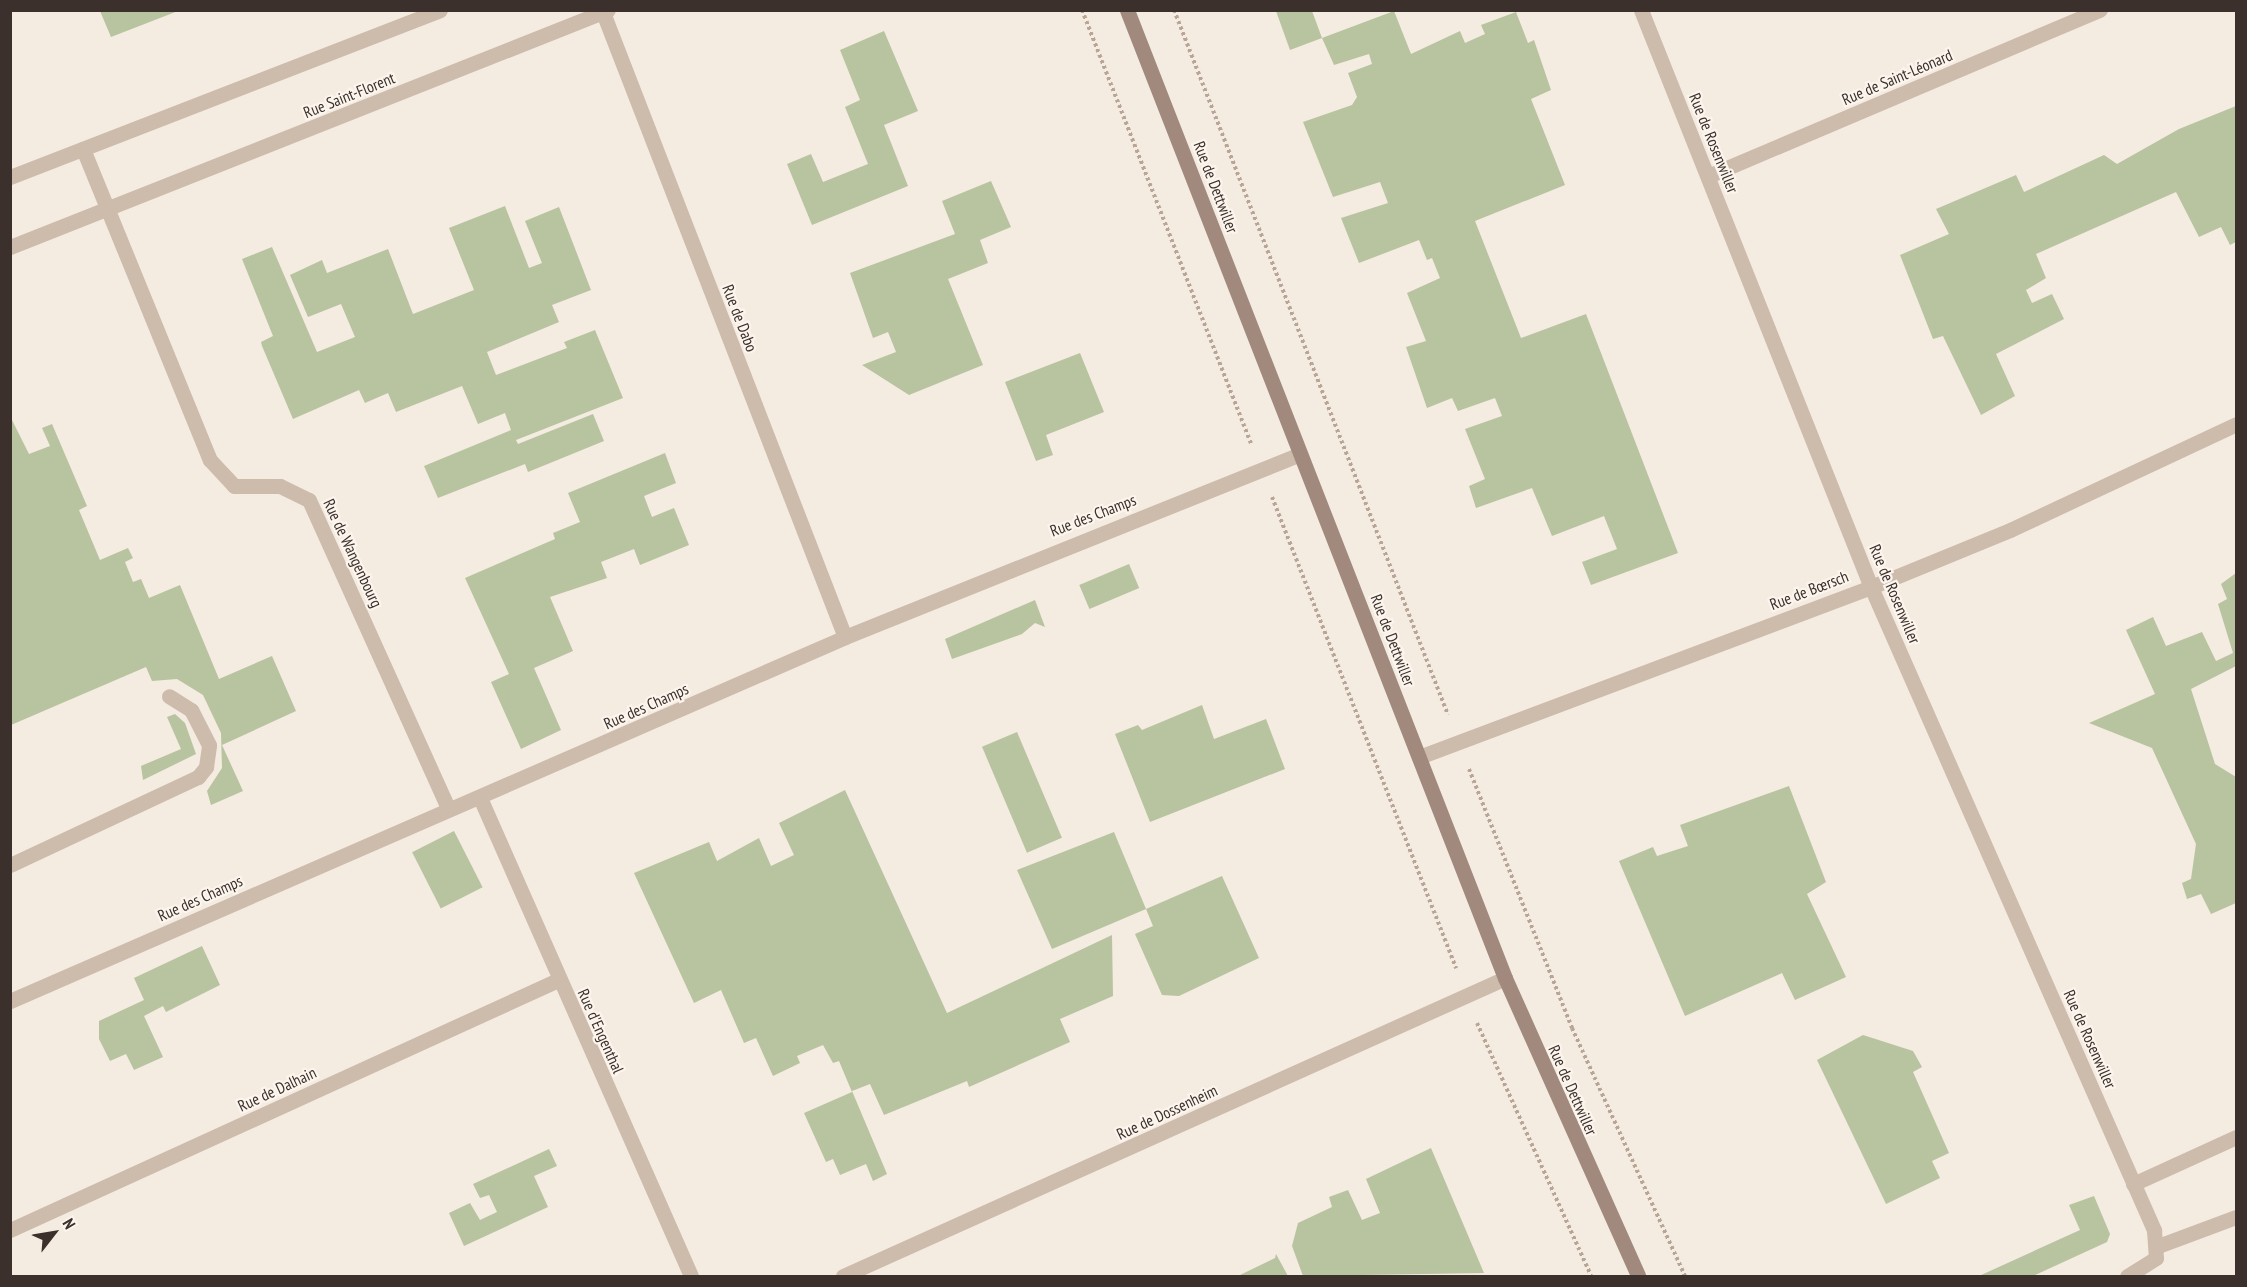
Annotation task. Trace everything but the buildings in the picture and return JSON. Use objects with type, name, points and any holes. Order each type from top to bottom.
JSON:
[{"type":"main road","name":"Rue de Dettwiller","points":[[1127,10],[1505,978],[1638,1276]]},
{"type":"street","points":[[10,177],[440,10]]},
{"type":"street","name":"Rue de Rosenwiller","points":[[1641,10],[1870,587],[2133,1184],[2158,1246]]},
{"type":"street","name":"Rue de Saint-Léonard","points":[[1708,176],[2100,10]]},
{"type":"street","name":"Rue Saint-Florent","points":[[10,247],[109,210],[604,11]]},
{"type":"street","name":"Rue de Dabo","points":[[604,11],[845,637]]},
{"type":"street","points":[[83,149],[109,210]]},
{"type":"street","name":"Rue de Wangenbourg","points":[[109,210],[210,460],[234,486],[280,486],[309,500],[448,808]]},
{"type":"street","name":"Rue de Bœrsch","points":[[1419,757],[1870,587],[2010,530],[2236,424]]},
{"type":"street","name":"Rue des Champs","points":[[10,1001],[448,808],[481,800],[845,637],[1300,453]]},
{"type":"street","points":[[10,865],[198,777],[206,767],[209,745],[191,710],[169,696]]},
{"type":"street","name":"Rue d'Engenthal","points":[[481,800],[558,980],[691,1276]]},
{"type":"street","name":"Rue de Dossenheim","points":[[843,1276],[1505,978]]},
{"type":"street","name":"Rue de Dalhain","points":[[10,1230],[558,980]]},
{"type":"street","points":[[2133,1184],[2236,1137]]},
{"type":"street","points":[[2127,1276],[2149,1265],[2158,1246],[2236,1217]]},
{"type":"path","points":[[1082,10],[1467,996],[1591,1276]]},
{"type":"path","points":[[1174,10],[1458,742],[1572,1028],[1685,1276]]},
{"type":"green space","points":[[100,11],[178,11],[111,37]]},
{"type":"green space","points":[[1276,11],[1312,11],[1322,38],[1290,50]]},
{"type":"green space","points":[[1394,11],[1411,54],[1460,31],[1465,43],[1485,34],[1481,25],[1516,12],[1528,43],[1534,40],[1551,90],[1531,99],[1565,185],[1475,221],[1521,338],[1586,314],[1678,553],[1591,585],[1582,562],[1617,549],[1604,516],[1552,536],[1532,488],[1476,508],[1469,486],[1485,479],[1465,429],[1502,416],[1495,398],[1458,411],[1452,398],[1427,408],[1406,347],[1426,341],[1407,293],[1440,278],[1432,258],[1427,260],[1419,240],[1359,263],[1341,218],[1388,203],[1380,182],[1333,197],[1303,122],[1352,105],[1357,97],[1348,73],[1372,64],[1369,54],[1334,65],[1322,38]]},
{"type":"green space","points":[[884,31],[918,111],[884,125],[908,186],[812,225],[787,164],[811,154],[823,182],[868,164],[845,107],[860,100],[840,50]]},
{"type":"green space","points":[[2236,106],[2236,242],[2230,245],[2221,227],[2199,237],[2176,192],[2036,254],[2046,278],[2026,290],[2032,303],[2052,294],[2064,319],[1996,354],[2015,396],[1981,415],[1943,336],[1933,339],[1900,255],[1949,234],[1936,209],[2016,175],[2024,192],[2104,155],[2117,164],[2179,129]]},
{"type":"green space","points":[[991,181],[1011,227],[980,240],[988,263],[948,279],[983,365],[909,395],[862,365],[896,352],[888,332],[873,338],[850,273],[955,234],[942,201]]},
{"type":"green space","points":[[505,206],[529,268],[542,263],[525,221],[559,207],[591,290],[552,305],[559,322],[487,352],[496,375],[567,348],[564,342],[595,330],[623,398],[516,440],[518,444],[593,414],[604,441],[528,472],[525,464],[438,498],[424,466],[511,430],[505,413],[478,424],[462,386],[396,412],[388,393],[365,403],[359,390],[293,419],[262,346],[261,342],[273,336],[242,259],[272,247],[317,352],[355,337],[341,304],[308,317],[290,275],[322,260],[327,273],[388,249],[413,314],[474,290],[449,228]]},
{"type":"green space","points":[[1080,353],[1104,412],[1046,435],[1053,455],[1036,461],[1005,382]]},
{"type":"green space","points":[[11,418],[29,454],[50,446],[42,428],[52,424],[87,506],[79,510],[100,560],[128,548],[133,558],[125,562],[133,582],[141,579],[149,598],[180,585],[219,679],[272,656],[296,711],[222,745],[243,791],[211,805],[207,791],[222,768],[221,733],[203,695],[177,679],[152,681],[146,667],[11,725]]},
{"type":"green space","points":[[665,453],[676,483],[644,496],[652,517],[674,508],[689,545],[640,565],[634,549],[601,562],[607,578],[550,597],[573,651],[534,668],[561,730],[521,749],[491,682],[509,674],[465,578],[555,539],[553,533],[580,522],[568,493]]},
{"type":"green space","points":[[1129,564],[1139,588],[1089,609],[1079,585]]},
{"type":"green space","points":[[2236,573],[2236,666],[2191,689],[2215,764],[2236,777],[2236,903],[2211,914],[2201,894],[2187,899],[2182,883],[2191,879],[2196,844],[2152,748],[2089,723],[2155,694],[2126,630],[2153,617],[2166,646],[2202,632],[2216,661],[2233,653],[2218,604],[2227,599],[2221,584]]},
{"type":"green space","points":[[1035,600],[1045,627],[1035,623],[1022,634],[952,659],[945,639]]},
{"type":"green space","points":[[1202,705],[1214,739],[1266,719],[1285,769],[1150,822],[1115,734],[1138,725],[1142,730]]},
{"type":"green space","points":[[175,714],[185,723],[196,754],[143,780],[141,766],[181,749],[167,717]]},
{"type":"green space","points":[[1017,732],[1062,838],[1027,853],[982,747]]},
{"type":"green space","points":[[1789,786],[1826,882],[1807,894],[1846,977],[1795,1000],[1782,973],[1685,1016],[1619,861],[1653,847],[1657,856],[1688,846],[1680,825]]},
{"type":"green space","points":[[845,790],[947,1013],[1112,935],[1113,996],[1060,1019],[1070,1042],[969,1087],[967,1081],[884,1115],[870,1084],[852,1091],[887,1174],[873,1181],[866,1164],[840,1175],[833,1159],[826,1162],[804,1113],[852,1092],[839,1061],[833,1063],[823,1045],[797,1056],[800,1063],[773,1076],[756,1038],[744,1043],[721,990],[694,1003],[634,873],[709,842],[717,861],[759,838],[771,866],[794,855],[779,823]]},
{"type":"green space","points":[[454,831],[483,887],[441,908],[412,852]]},
{"type":"green space","points":[[1114,832],[1146,909],[1052,949],[1017,870]]},
{"type":"green space","points":[[1222,876],[1259,958],[1179,996],[1162,995],[1135,934],[1153,926],[1146,909]]},
{"type":"green space","points":[[202,946],[220,985],[166,1012],[163,1006],[144,1016],[163,1057],[134,1070],[126,1054],[110,1061],[99,1039],[99,1021],[144,1000],[134,978]]},
{"type":"green space","points":[[1863,1035],[1913,1051],[1922,1067],[1913,1072],[1949,1153],[1932,1161],[1940,1178],[1886,1204],[1817,1060]]},
{"type":"green space","points":[[1431,1148],[1484,1273],[1303,1276],[1292,1246],[1298,1223],[1332,1207],[1329,1197],[1348,1190],[1362,1220],[1380,1213],[1366,1179]]},
{"type":"green space","points":[[549,1149],[557,1166],[534,1176],[548,1207],[464,1246],[449,1213],[470,1203],[480,1220],[497,1212],[489,1195],[480,1198],[473,1184]]},
{"type":"green space","points":[[2094,1196],[2110,1234],[2107,1242],[2033,1276],[1979,1276],[2080,1230],[2069,1205]]},
{"type":"green space","points":[[1276,1254],[1288,1276],[1238,1276],[1275,1258]]}]
